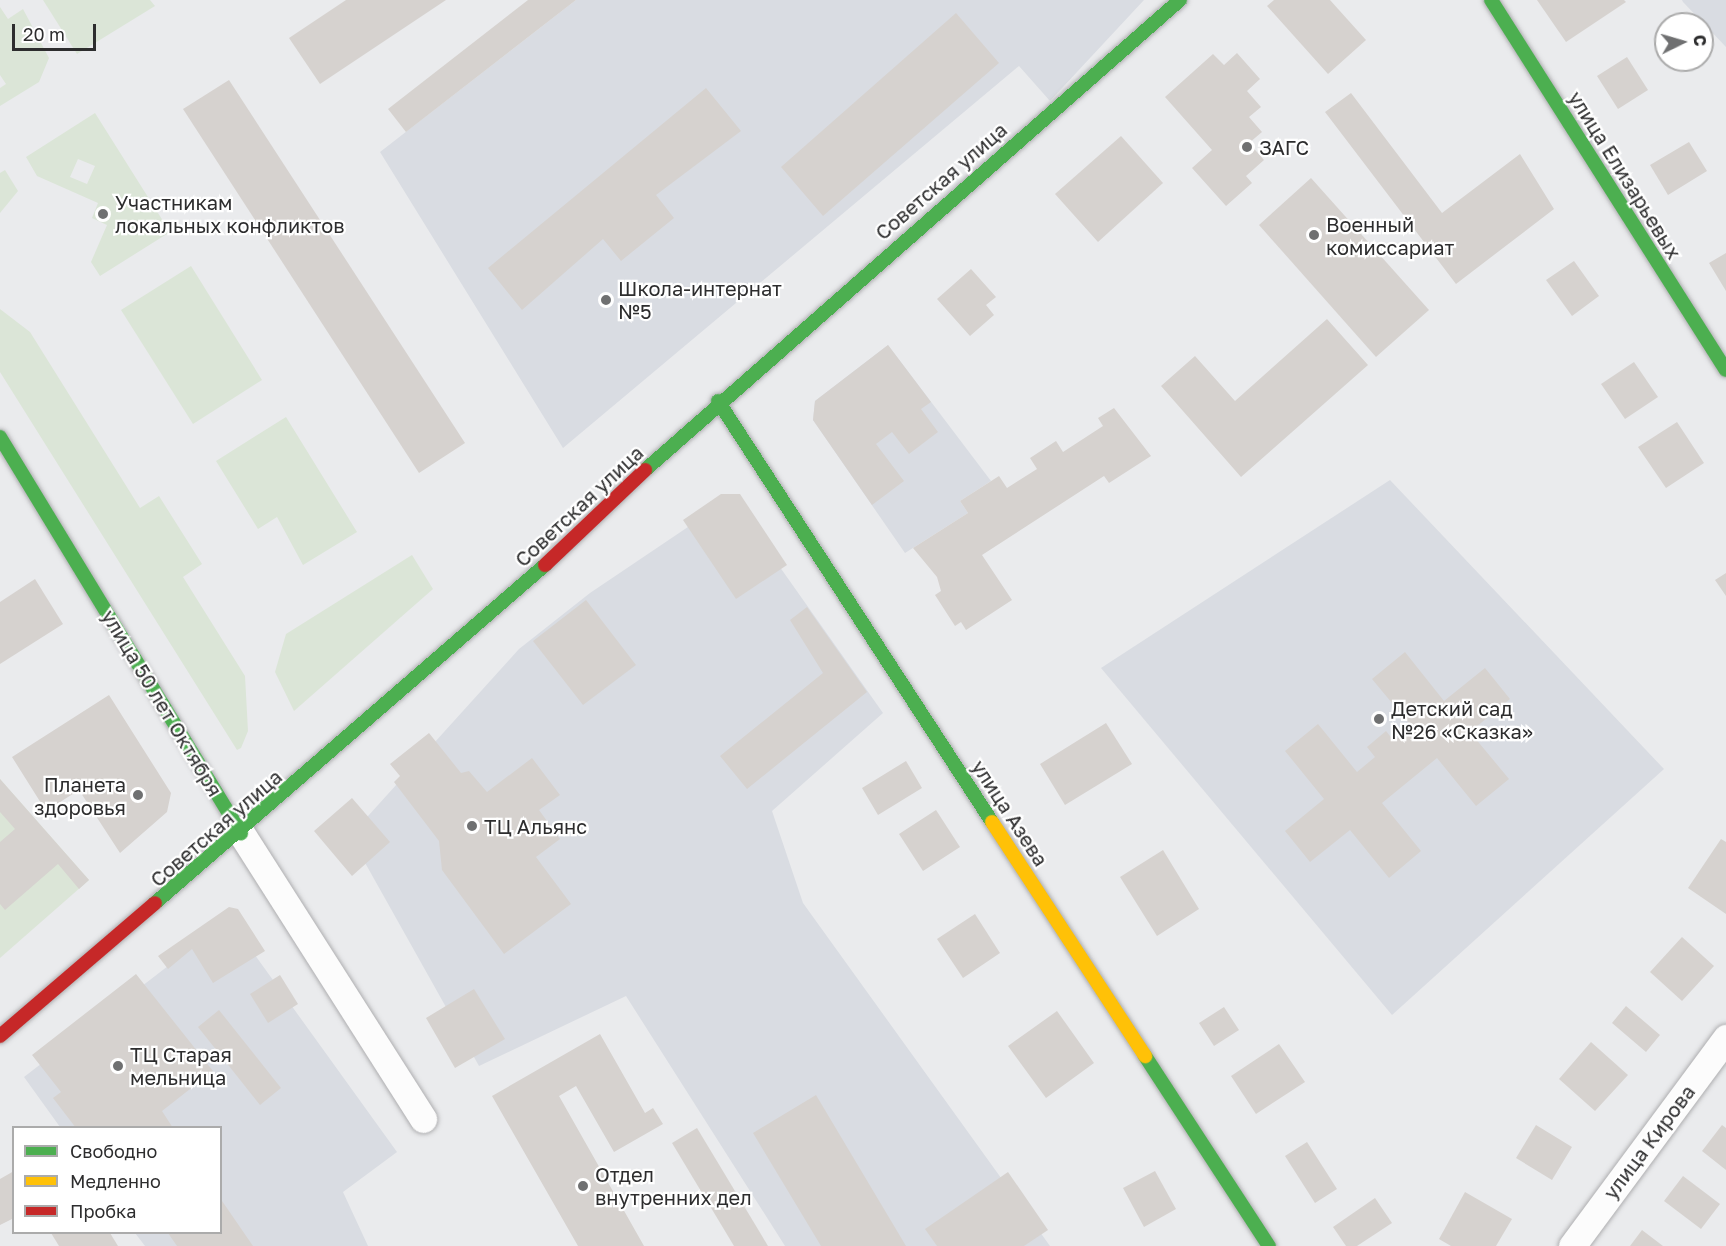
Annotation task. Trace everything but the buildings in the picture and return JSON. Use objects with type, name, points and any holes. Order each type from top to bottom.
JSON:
[{"type":"street","name":"Советская улица","points":[[0,1036],[241,833],[489,618],[718,401],[1180,0]]},
{"type":"street","name":"улица Елизарьевых","points":[[1491,0],[1726,370]]},
{"type":"street","name":"улица Азева","points":[[718,401],[1269,1246]]},
{"type":"street","name":"улица 50 лет Октября","points":[[0,437],[241,833],[423,1119]]},
{"type":"street","name":"улица Кирова","points":[[1572,1246],[1726,1038]]},
{"type":"shaded area","name":"Школа-интернат №5","points":[[576,0],[1144,0],[1050,101],[1019,66],[563,448],[380,152]]},
{"type":"shaded area","points":[[1682,0],[1726,0],[1726,47],[1714,34],[1714,12],[1693,12]]},
{"type":"shaded area","points":[[888,345],[991,481],[960,501],[968,513],[905,553],[813,420],[815,401]]},
{"type":"shaded area","name":"Детский сад №26 «Сказка»","points":[[1390,480],[1664,769],[1392,1015],[1101,668]]},
{"type":"shaded area","points":[[731,498],[883,713],[772,811],[803,903],[1050,1246],[785,1246],[626,996],[479,1066],[350,836],[519,649],[590,593]]},
{"type":"shaded area","points":[[229,919],[397,1152],[343,1192],[368,1246],[145,1246],[136,1234],[222,1234],[222,1126],[59,1126],[24,1077]]},
{"type":"green space","points":[[43,0],[150,0],[155,6],[77,54]]},
{"type":"green space","points":[[0,7],[8,19],[23,9],[49,58],[39,82],[0,106],[0,88],[6,84],[0,75]]},
{"type":"green space","points":[[95,113],[170,232],[100,276],[91,262],[107,225],[92,218],[98,203],[37,176],[26,157]],"holes":[[[78,159],[95,166],[87,184],[70,177]]]},
{"type":"green space","points":[[5,170],[18,191],[0,213],[0,173]]},
{"type":"green space","points":[[191,266],[262,380],[193,424],[121,310]]},
{"type":"green space","points":[[0,309],[30,332],[140,508],[159,496],[202,564],[183,577],[245,676],[248,731],[241,748],[237,750],[0,372]]},
{"type":"green space","points":[[286,417],[357,532],[303,565],[277,517],[258,529],[216,461]]},
{"type":"green space","points":[[412,555],[433,589],[294,711],[275,672],[286,634]]},
{"type":"green space","points":[[0,779],[89,880],[0,958]]},
{"type":"traffic: fast","points":[[645,470],[1180,0]]},
{"type":"traffic: fast","points":[[1491,0],[1726,370]]},
{"type":"traffic: fast","points":[[718,401],[992,822]]},
{"type":"traffic: fast","points":[[0,437],[241,833]]},
{"type":"traffic: fast","points":[[155,903],[545,565]]},
{"type":"traffic: fast","points":[[1145,1056],[1269,1246]]},
{"type":"traffic: slow","points":[[992,822],[1145,1056]]},
{"type":"traffic: jam","points":[[545,565],[645,470]]},
{"type":"traffic: jam","points":[[0,1036],[155,903]]},
{"type":"place","name":"ЗАГС","points":[[1247,147]]},
{"type":"place","name":"Участникам локальных конфликтов","points":[[103,214]]},
{"type":"place","name":"Военный комиссариат","points":[[1314,235]]},
{"type":"place","name":"Школа-интернат №5","points":[[606,300]]},
{"type":"place","name":"Детский сад №26 «Сказка»","points":[[1379,719]]},
{"type":"place","name":"Планета здоровья","points":[[138,795]]},
{"type":"place","name":"ТЦ Альянс","points":[[472,826]]},
{"type":"place","name":"ТЦ Старая мельница","points":[[118,1066]]},
{"type":"place","name":"Отдел внутренних дел","points":[[583,1186]]}]
